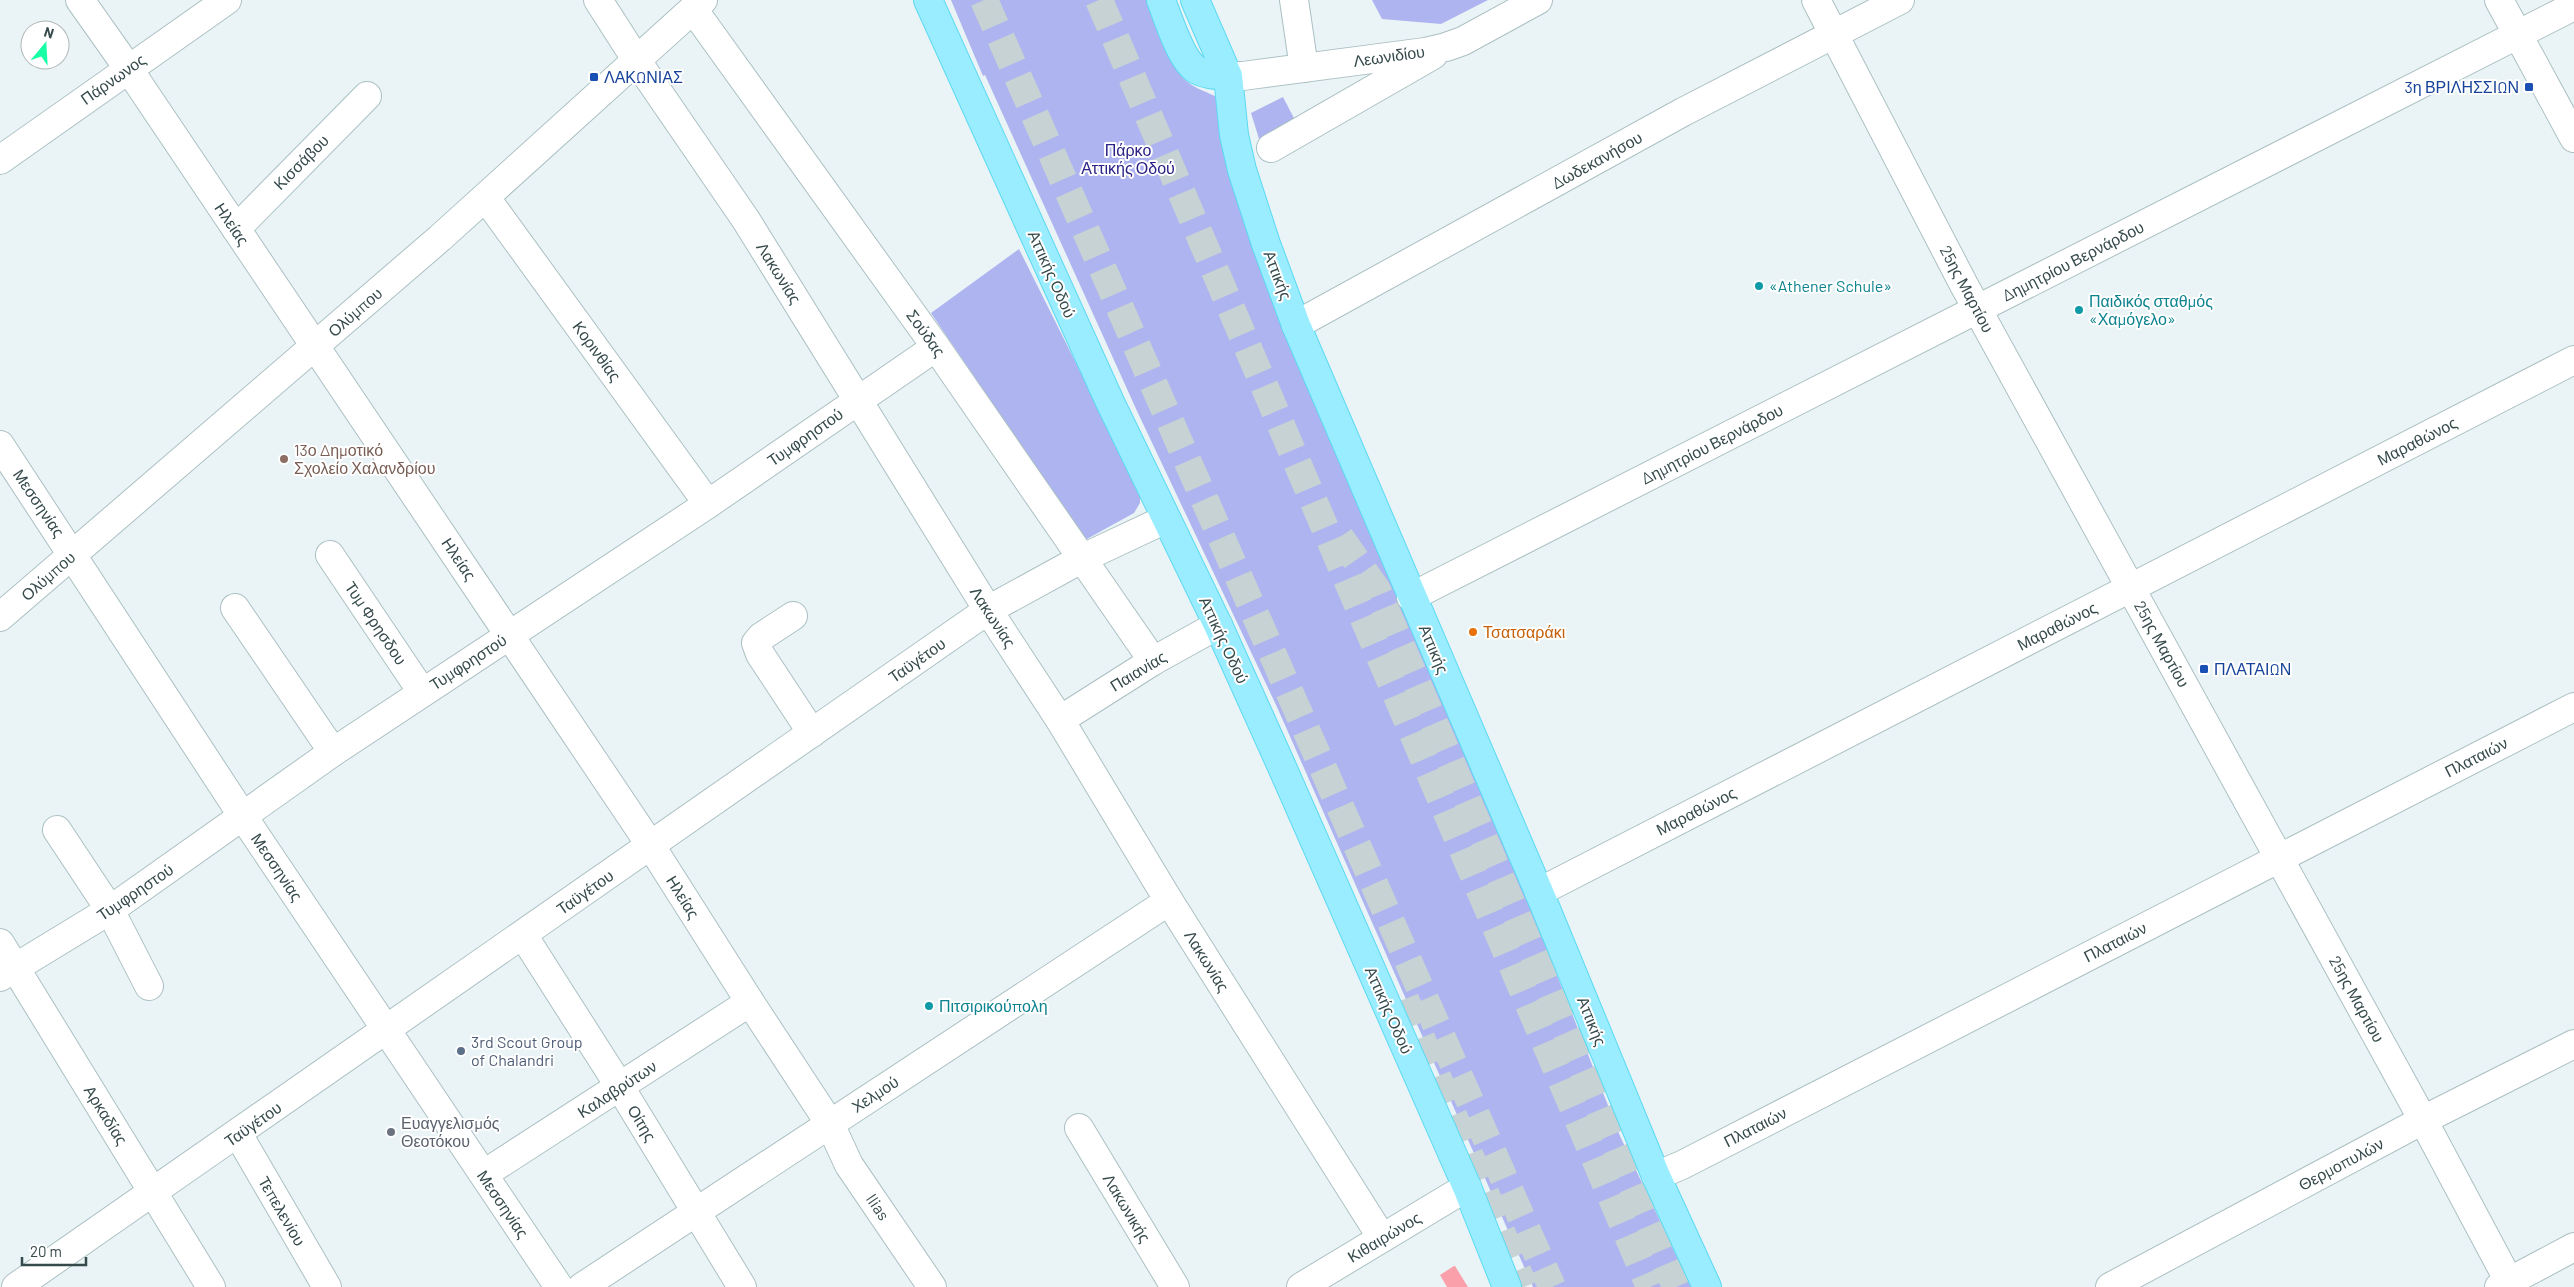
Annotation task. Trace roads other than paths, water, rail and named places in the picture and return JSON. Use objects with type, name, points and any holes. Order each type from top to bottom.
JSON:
[{"type":"main road","name":"Αττικής Οδού","points":[[928,0],[1110,402],[1218,626],[1467,1187],[1507,1287]]},
{"type":"main road","points":[[1161,0],[1187,61],[1195,69],[1204,73],[1228,76]]},
{"type":"main road","name":"Αττικής","points":[[1194,0],[1228,76],[1234,135],[1242,170],[1266,244],[1296,325],[1539,892],[1656,1176],[1707,1287]]},
{"type":"street","name":"Ηλείας","points":[[80,0],[128,68],[651,846],[830,1124]]},
{"type":"street","name":"Πάρνωνος","points":[[0,160],[227,0]]},
{"type":"street","name":"Λακωνίας","points":[[598,0],[636,61],[746,220],[988,610],[1060,720],[1169,901],[1382,1238]]},
{"type":"street","points":[[1294,0],[1304,68]]},
{"type":"street","name":"Λεωνιδίου","points":[[1228,76],[1243,76],[1425,52],[1446,47],[1463,41],[1538,0]]},
{"type":"street","name":"25ης Μαρτίου","points":[[1816,0],[1977,309],[2423,1120],[2506,1285]]},
{"type":"street","name":"Δωδεκανήσου","points":[[1296,325],[1683,112],[1900,0]]},
{"type":"street","points":[[2499,0],[2574,138]]},
{"type":"street","name":"Ολύμπου","points":[[0,617],[486,198],[698,5]]},
{"type":"street","name":"Σούδας","points":[[698,5],[1153,661]]},
{"type":"street","name":"Δημητρίου Βερνάρδου","points":[[1411,597],[2574,6]]},
{"type":"street","points":[[1271,148],[1446,47]]},
{"type":"street","name":"Κισσάβου","points":[[236,229],[367,96]]},
{"type":"street","name":"Κορινθίας","points":[[486,198],[708,504]]},
{"type":"street","name":"Τυμφρηστού","points":[[8,971],[110,910],[244,818],[333,752],[708,504],[936,347]]},
{"type":"street","name":"Μαραθώνος","points":[[1539,892],[2574,360]]},
{"type":"street","name":"Μεσσηνίας","points":[[0,445],[244,818],[559,1287]]},
{"type":"street","name":"Ταϋγέτου","points":[[16,1287],[154,1193],[988,610],[1083,558],[1166,518]]},
{"type":"street","name":"Τυμ Φρησδου","points":[[330,555],[422,692]]},
{"type":"street","points":[[235,608],[333,752]]},
{"type":"street","points":[[793,616],[761,637],[756,643],[760,654],[812,733]]},
{"type":"street","name":"Παιανίας","points":[[1060,720],[1153,661],[1218,626]]},
{"type":"street","name":"Πλαταιών","points":[[1656,1176],[1682,1165],[2574,707]]},
{"type":"street","points":[[57,830],[110,910],[149,986]]},
{"type":"street","name":"Χελμού","points":[[582,1287],[1169,901]]},
{"type":"street","name":"Οίτης","points":[[523,935],[620,1087],[742,1287]]},
{"type":"street","name":"Αρκαδίας","points":[[0,943],[8,971],[154,1193],[211,1287]]},
{"type":"street","name":"Καλαβρύτων","points":[[484,1174],[750,1002]]},
{"type":"street","name":"Θερμοπυλών","points":[[2110,1287],[2423,1120],[2574,1044]]},
{"type":"street","name":"Ilias","points":[[830,1124],[849,1165],[932,1287]]},
{"type":"street","name":"Λακωνικής","points":[[1079,1128],[1175,1287]]},
{"type":"street","name":"Τεπελενίου","points":[[238,1134],[327,1287]]},
{"type":"street","name":"Κιθαιρώνος","points":[[1301,1287],[1467,1187]]},
{"type":"street","points":[[2506,1285],[2574,1247]]},
{"type":"tunnel","points":[[984,0],[1552,1287]]},
{"type":"tunnel","points":[[1099,0],[1650,1287]]},
{"type":"tunnel","points":[[1340,537],[1377,590],[1676,1287]]},
{"type":"tunnel","points":[[1405,999],[1524,1287]]},
{"type":"place","name":"ΛΑΚΩΝΙΑΣ","points":[[594,77]]},
{"type":"place","name":"3η ΒΡΙΛΗΣΣΙΩΝ","points":[[2529,87]]},
{"type":"place","name":"«Athener Schule»","points":[[1759,286]]},
{"type":"place","name":"Παιδικός σταθμός «Χαμόγελο»","points":[[2079,310]]},
{"type":"place","name":"13ο Δημοτικό Σχολείο Χαλανδρίου","points":[[284,459]]},
{"type":"place","name":"Τσατσαράκι","points":[[1473,632]]},
{"type":"place","name":"ΠΛΑΤΑΙΩΝ","points":[[2204,669]]},
{"type":"place","name":"Πιτσιρικούπολη","points":[[929,1006]]},
{"type":"place","name":"3rd Scout Group of Chalandri","points":[[461,1051]]},
{"type":"place","name":"Ευαγγελισμός Θεοτόκου","points":[[391,1132]]},
{"type":"park label","name":"Πάρκο Αττικής Οδού","points":[[1128,159]]}]
